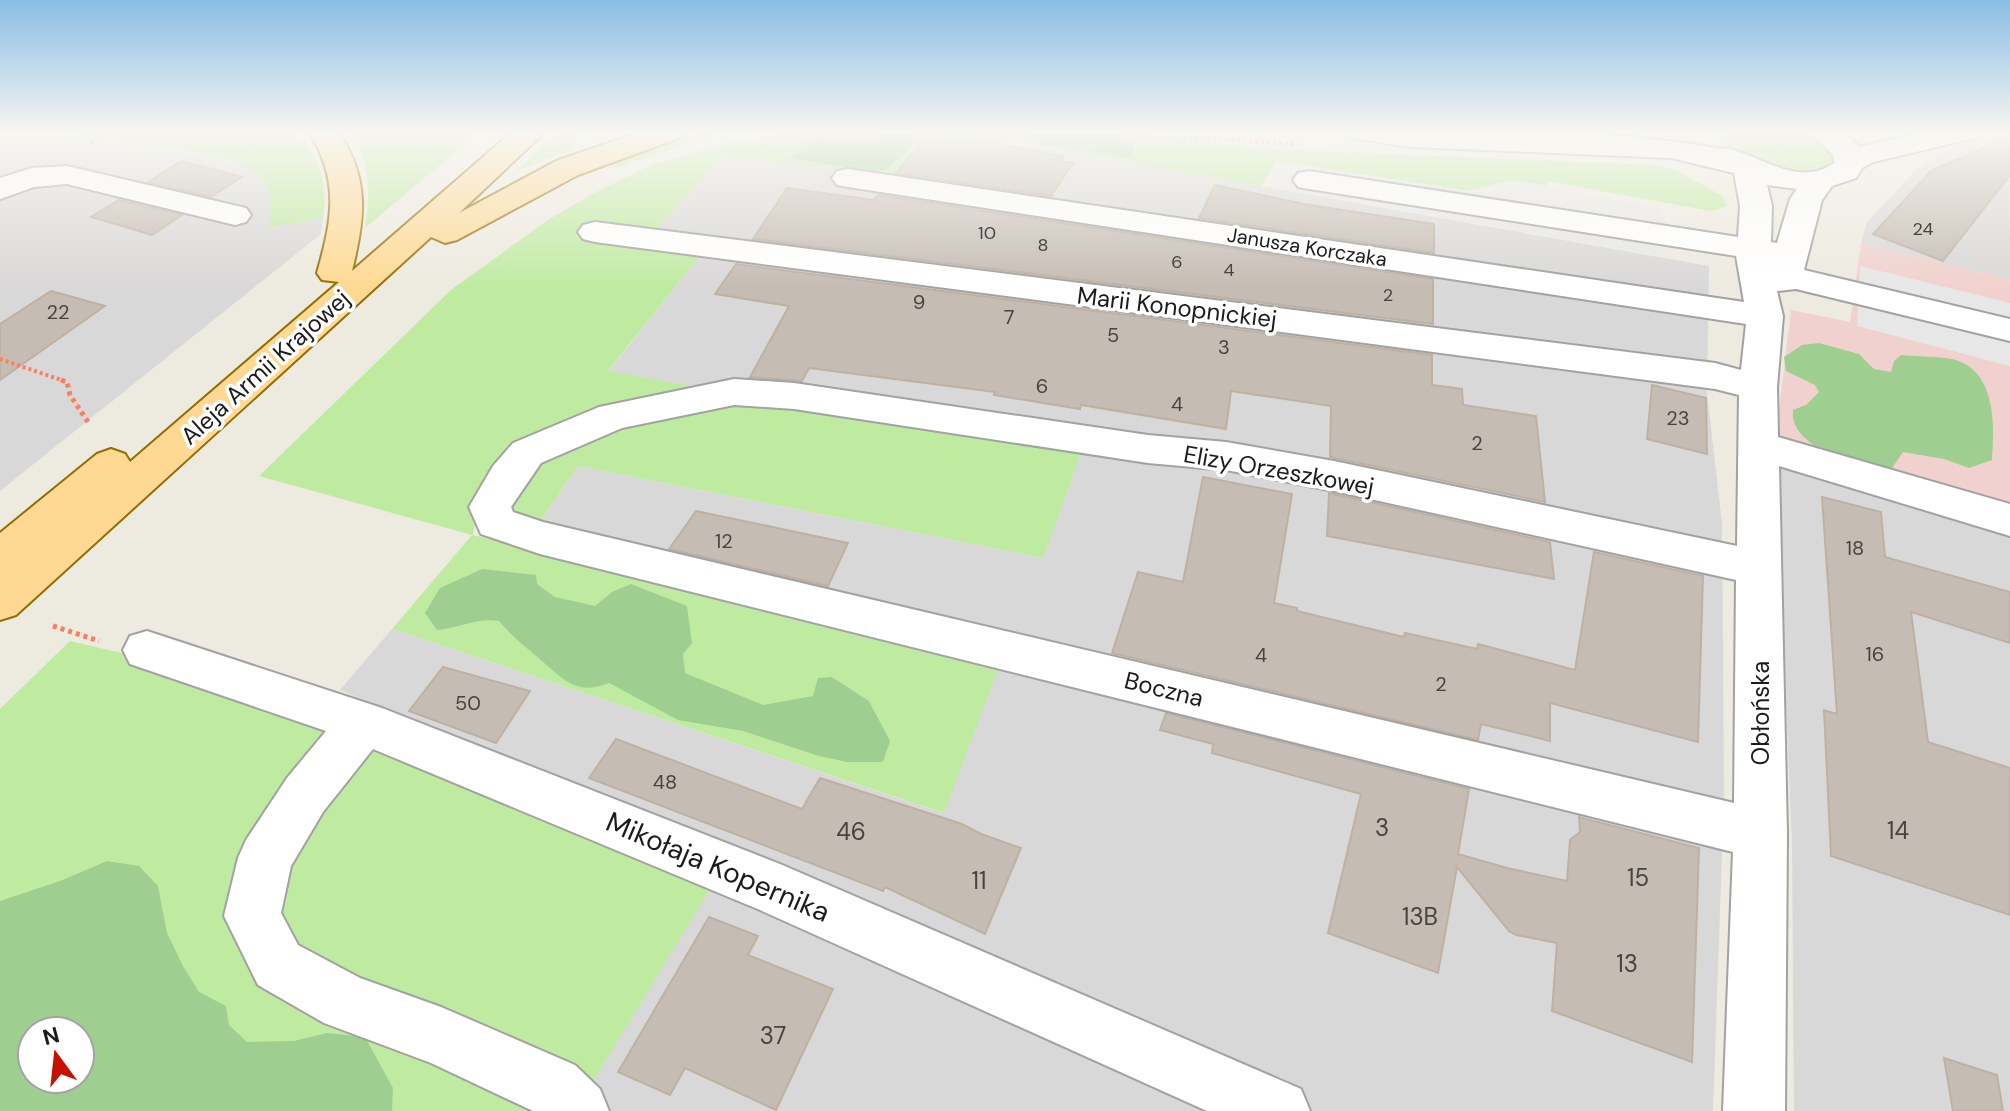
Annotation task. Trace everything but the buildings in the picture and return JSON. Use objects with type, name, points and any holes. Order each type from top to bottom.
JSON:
[{"type":"main road","points":[[334,273],[347,217],[348,184]]},
{"type":"main road","name":"Aleja Armii Krajowej","points":[[0,558],[440,184]]},
{"type":"main road","name":"Aleja Armii Krajowej","points":[[0,602],[471,184]]},
{"type":"main road","points":[[378,265],[536,184]]},
{"type":"street","points":[[104,184],[235,215]]},
{"type":"street","name":"Janusza Korczaka","points":[[905,184],[1770,273]]},
{"type":"street","points":[[1328,184],[1770,273],[2010,330]]},
{"type":"street","name":"Obłońska","points":[[1748,184],[1756,206],[1770,273],[1758,387],[1760,834],[1754,1111]]},
{"type":"street","name":"Obłońska","points":[[1770,273],[1806,199],[1822,184]]},
{"type":"street","name":"Marii Konopnickiej","points":[[595,232],[1715,376],[1758,387]]},
{"type":"street","name":"Elizy Orzeszkowej","points":[[568,544],[496,523],[490,507],[508,476],[527,453],[613,416],[734,392],[794,396],[1148,449],[1226,456],[1334,476],[1759,568]]},
{"type":"street","points":[[1758,445],[2010,520]]},
{"type":"street","name":"Boczna","points":[[568,544],[1760,834]]},
{"type":"street","name":"Mikołaja Kopernika","points":[[147,650],[364,723],[780,891],[1279,1111]]},
{"type":"street","points":[[364,723],[305,795],[265,858],[252,916],[278,965],[345,1002],[441,1037],[553,1087],[578,1111]]},
{"type":"path","points":[[0,359],[67,382],[70,395],[90,425]]},
{"type":"shaded area","points":[[0,184],[265,184],[271,199],[270,228],[323,218],[321,234],[0,491]]},
{"type":"shaded area","points":[[698,184],[940,184],[980,189],[983,184],[1249,184],[1709,266],[1707,392],[1722,524],[1724,796],[1713,1111],[575,1111],[732,851],[340,690],[392,629],[943,813],[523,546],[578,466],[1043,558],[705,388],[608,372],[698,258],[638,249]]},
{"type":"shaded area","points":[[1423,184],[1469,191],[1497,184],[1532,184],[1659,208],[1667,223],[1697,231],[1656,255],[1269,186]]},
{"type":"shaded area","points":[[1903,184],[2010,184],[2010,279],[1861,244],[1867,222]]},
{"type":"shaded area","points":[[1861,244],[2010,279],[2010,513],[1775,443],[1791,310],[1850,322]]},
{"type":"shaded area","points":[[1860,266],[2010,303],[2010,366],[1857,326]]},
{"type":"shaded area","points":[[1775,443],[2010,513],[2010,1111],[1794,1111],[1792,843]]},
{"type":"green space","points":[[265,184],[323,184],[323,218],[269,228],[268,192]]},
{"type":"green space","points":[[368,184],[417,184],[365,228]]},
{"type":"green space","points":[[613,184],[698,184],[639,248],[699,257],[608,371],[705,388],[610,407],[478,499],[473,535],[999,667],[944,813],[392,629],[472,535],[259,476],[451,290],[548,220]]},
{"type":"green space","points":[[940,184],[983,184],[980,189]]},
{"type":"green space","points":[[1423,184],[1497,184],[1469,191]]},
{"type":"green space","points":[[1563,184],[1701,184],[1723,196],[1727,206],[1711,211]]},
{"type":"green space","points":[[1819,343],[1859,354],[1874,369],[1891,372],[1894,361],[1901,355],[1946,358],[1966,365],[1977,374],[1990,400],[1992,460],[1969,468],[1944,459],[1903,452],[1888,474],[1844,461],[1813,445],[1794,423],[1793,410],[1806,405],[1819,392],[1815,385],[1786,371],[1784,357],[1802,345]]},
{"type":"green space","points":[[730,399],[1082,450],[1043,558],[578,466],[538,524],[511,514],[511,498],[536,459],[615,424]]},
{"type":"green space","points":[[482,569],[536,575],[537,584],[555,597],[595,606],[612,592],[631,584],[687,606],[692,643],[683,654],[685,673],[763,705],[813,696],[818,678],[832,677],[869,701],[890,741],[883,762],[847,762],[743,731],[678,720],[609,683],[598,687],[580,687],[557,674],[499,621],[483,620],[437,630],[425,613],[440,588]]},
{"type":"green space","points":[[70,641],[126,654],[326,730],[712,886],[575,1111],[0,1111],[0,709]]},
{"type":"green space","points":[[107,861],[139,866],[158,886],[167,933],[183,966],[199,992],[226,1006],[229,1025],[247,1042],[294,1041],[327,1033],[365,1037],[393,1088],[392,1111],[0,1111],[0,901]]}]
